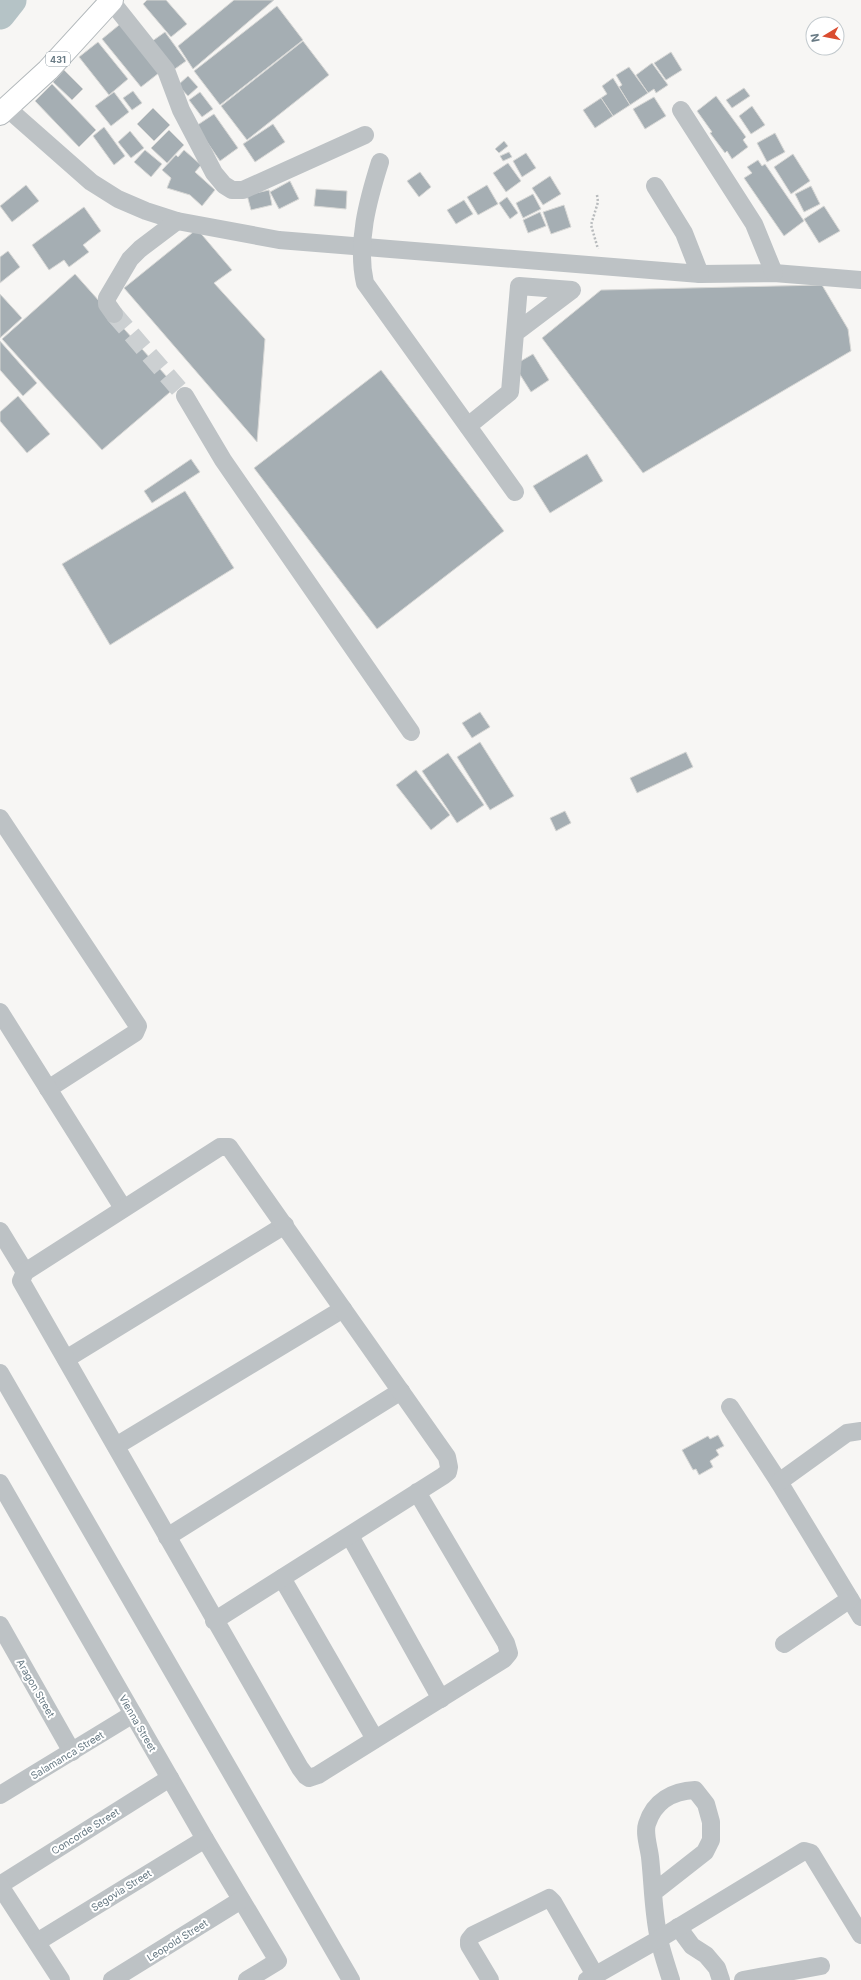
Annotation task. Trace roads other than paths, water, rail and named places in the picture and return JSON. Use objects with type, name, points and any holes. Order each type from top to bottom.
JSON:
[{"type":"main road","name":"431","points":[[4,111],[48,70],[112,1]]},
{"type":"street","points":[[112,1],[166,70],[181,110],[214,173],[224,185],[232,190],[243,190],[365,135]]},
{"type":"street","points":[[682,110],[754,224],[774,273]]},
{"type":"street","points":[[4,111],[91,182],[118,198],[146,211],[177,221],[279,240],[700,274],[774,273],[861,280]]},
{"type":"street","points":[[380,162],[368,200],[362,246],[361,265],[365,283],[515,492]]},
{"type":"street","points":[[655,186],[684,233],[700,274]]},
{"type":"street","points":[[114,314],[107,304],[107,298],[130,259],[140,249],[177,221]]},
{"type":"street","points":[[468,426],[510,392],[515,333]]},
{"type":"street","points":[[185,396],[223,460],[411,732]]},
{"type":"street","points":[[0,818],[138,1026],[135,1033],[48,1089]]},
{"type":"street","points":[[0,1012],[123,1208]]},
{"type":"street","points":[[214,1621],[350,1536],[417,1492],[448,1472],[447,1457],[286,1225],[229,1147],[224,1146],[123,1208],[25,1272],[21,1277],[22,1284],[116,1446],[214,1621],[306,1776],[309,1778],[318,1775],[504,1659],[509,1653],[509,1648],[417,1492]]},
{"type":"street","points":[[66,1359],[286,1225]]},
{"type":"street","points":[[0,1231],[25,1272]]},
{"type":"street","points":[[116,1446],[343,1308]]},
{"type":"street","points":[[0,1373],[351,1980]]},
{"type":"street","points":[[167,1536],[401,1391]]},
{"type":"street","points":[[730,1407],[779,1482],[861,1617]]},
{"type":"street","points":[[779,1482],[847,1433],[861,1431]]},
{"type":"street","name":"Vienna Street","points":[[0,1483],[205,1839],[278,1961],[247,1980]]},
{"type":"street","points":[[350,1536],[441,1698]]},
{"type":"street","points":[[282,1578],[376,1738]]},
{"type":"street","points":[[784,1644],[850,1599]]},
{"type":"street","name":"Aragon Street","points":[[0,1625],[72,1752]]},
{"type":"street","name":"Salamanca Street","points":[[1,1793],[72,1752],[133,1714]]},
{"type":"street","name":"Concorde Street","points":[[0,1885],[170,1778]]},
{"type":"street","points":[[654,1892],[705,1852],[711,1840],[710,1822],[706,1804],[695,1790],[682,1791],[668,1796],[658,1804],[646,1826],[659,1939],[671,1980]]},
{"type":"street","name":"Segovia Street","points":[[37,1942],[205,1839]]},
{"type":"street","points":[[490,1980],[469,1945],[469,1940],[473,1935],[548,1898],[553,1902],[591,1978],[659,1939],[804,1851],[811,1853],[861,1935]]},
{"type":"street","points":[[0,1885],[61,1980]]},
{"type":"street","name":"Leopold Street","points":[[112,1980],[241,1900]]},
{"type":"street","points":[[678,1927],[692,1946],[706,1956],[717,1968],[721,1980]]},
{"type":"street","points":[[743,1980],[821,1966]]},
{"type":"waterway","points":[[0,14],[11,0]]},
{"type":"tunnel","points":[[114,314],[185,396]]}]
